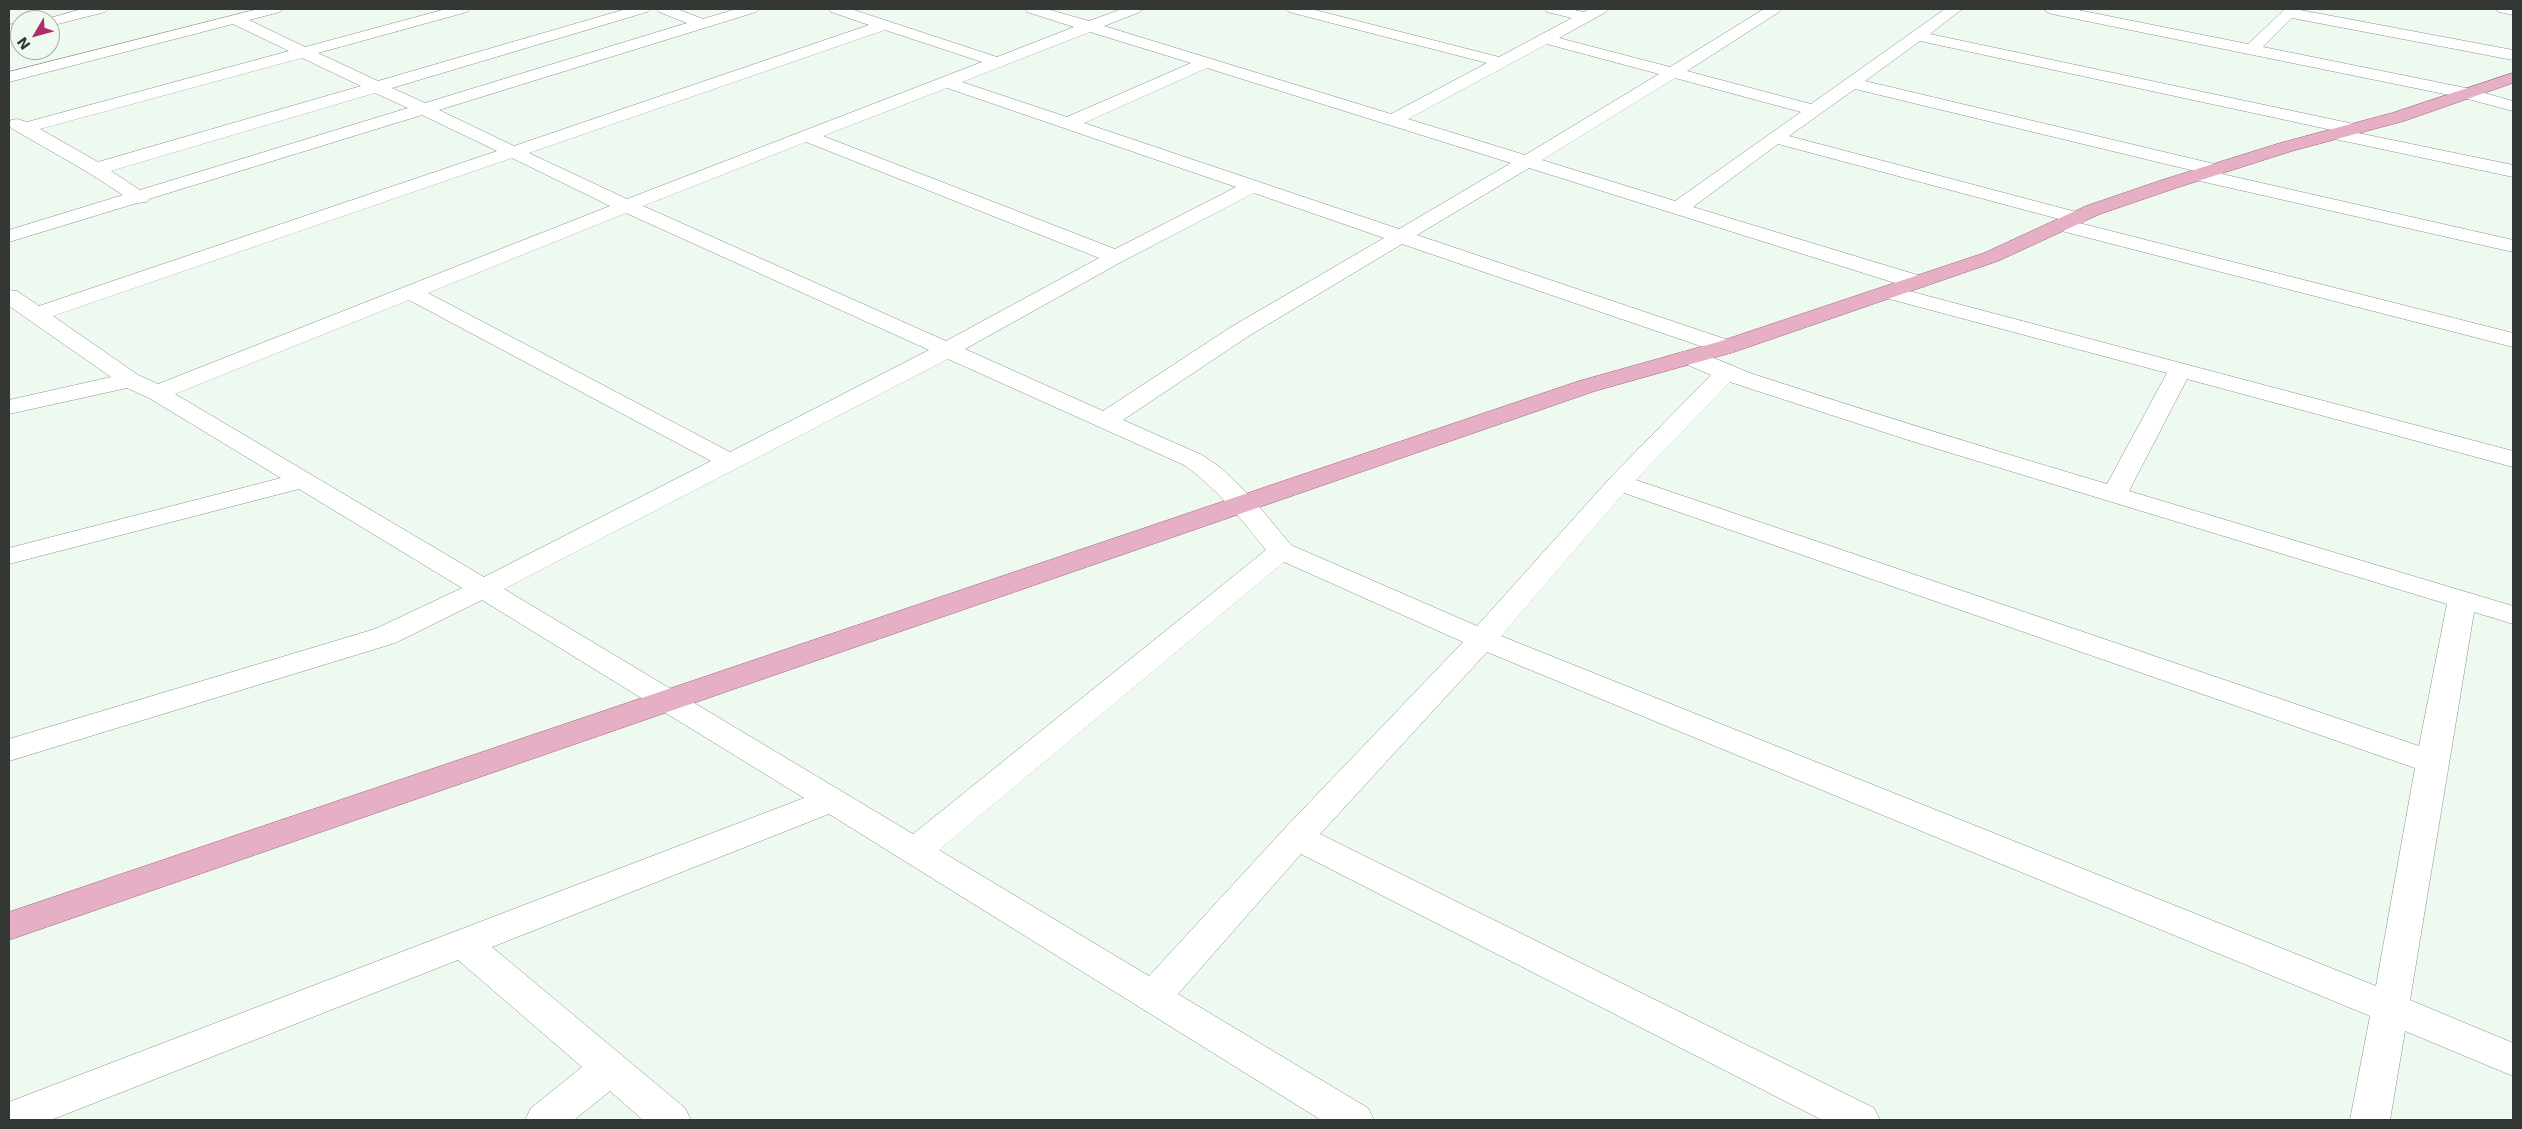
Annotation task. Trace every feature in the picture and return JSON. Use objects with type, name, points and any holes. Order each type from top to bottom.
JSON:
[{"type":"main road","points":[[9,926],[1587,386],[1689,357],[1726,360],[1890,292],[1991,257],[2093,210],[2286,147],[2345,132],[2513,78]]},
{"type":"street","points":[[60,19],[100,9]]},
{"type":"street","points":[[13,73],[275,9]]},
{"type":"street","points":[[25,128],[462,9]]},
{"type":"street","points":[[96,169],[642,9]]},
{"type":"street","points":[[664,9],[703,24]]},
{"type":"street","points":[[9,236],[140,198],[751,9]]},
{"type":"street","points":[[836,9],[997,62]]},
{"type":"street","points":[[1032,9],[1916,282]]},
{"type":"street","points":[[157,393],[626,206],[1135,9]]},
{"type":"street","points":[[1294,9],[1501,62]]},
{"type":"street","points":[[1552,9],[1586,17]]},
{"type":"street","points":[[1393,120],[1601,9]]},
{"type":"street","points":[[1106,420],[1239,332],[1604,116],[1774,9]]},
{"type":"street","points":[[1678,208],[1955,9]]},
{"type":"street","points":[[2052,9],[2466,93],[2513,106]]},
{"type":"street","points":[[2108,20],[2122,9]]},
{"type":"street","points":[[2504,9],[2513,10]]},
{"type":"street","points":[[2252,49],[2291,11],[2513,55]]},
{"type":"street","points":[[234,19],[626,206],[1193,460],[1212,473],[1242,503],[1280,551],[1482,639],[2391,1008],[2513,1060]]},
{"type":"street","points":[[35,314],[885,25]]},
{"type":"street","points":[[1917,36],[2513,170]]},
{"type":"street","points":[[1545,40],[1814,110]]},
{"type":"street","points":[[1066,124],[1206,63]]},
{"type":"street","points":[[946,82],[1066,124],[1402,235],[1726,360],[2114,495],[2513,615]]},
{"type":"street","points":[[1851,83],[2513,246]]},
{"type":"street","points":[[9,119],[96,169],[140,198]]},
{"type":"street","points":[[806,136],[1116,256]]},
{"type":"street","points":[[1775,138],[2069,221],[2513,340]]},
{"type":"street","points":[[9,750],[386,636],[483,589],[947,350],[1116,256],[1253,186]]},
{"type":"street","points":[[410,292],[729,462]]},
{"type":"street","points":[[1890,292],[2179,372],[2513,459]]},
{"type":"street","points":[[9,296],[130,380],[157,393],[300,481],[670,701],[1354,1120]]},
{"type":"street","points":[[1152,998],[1297,837],[1482,639],[1726,360]]},
{"type":"street","points":[[2114,495],[2179,372]]},
{"type":"street","points":[[9,407],[130,380]]},
{"type":"street","points":[[9,556],[300,481]]},
{"type":"street","points":[[1619,483],[2431,762]]},
{"type":"street","points":[[914,852],[1280,551]]},
{"type":"street","points":[[2370,1120],[2391,1008],[2431,762],[2462,599]]},
{"type":"street","points":[[35,1115],[463,943],[832,800]]},
{"type":"street","points":[[1297,837],[1860,1120]]},
{"type":"street","points":[[463,943],[670,1120]]},
{"type":"street","points":[[545,1120],[610,1068]]}]
